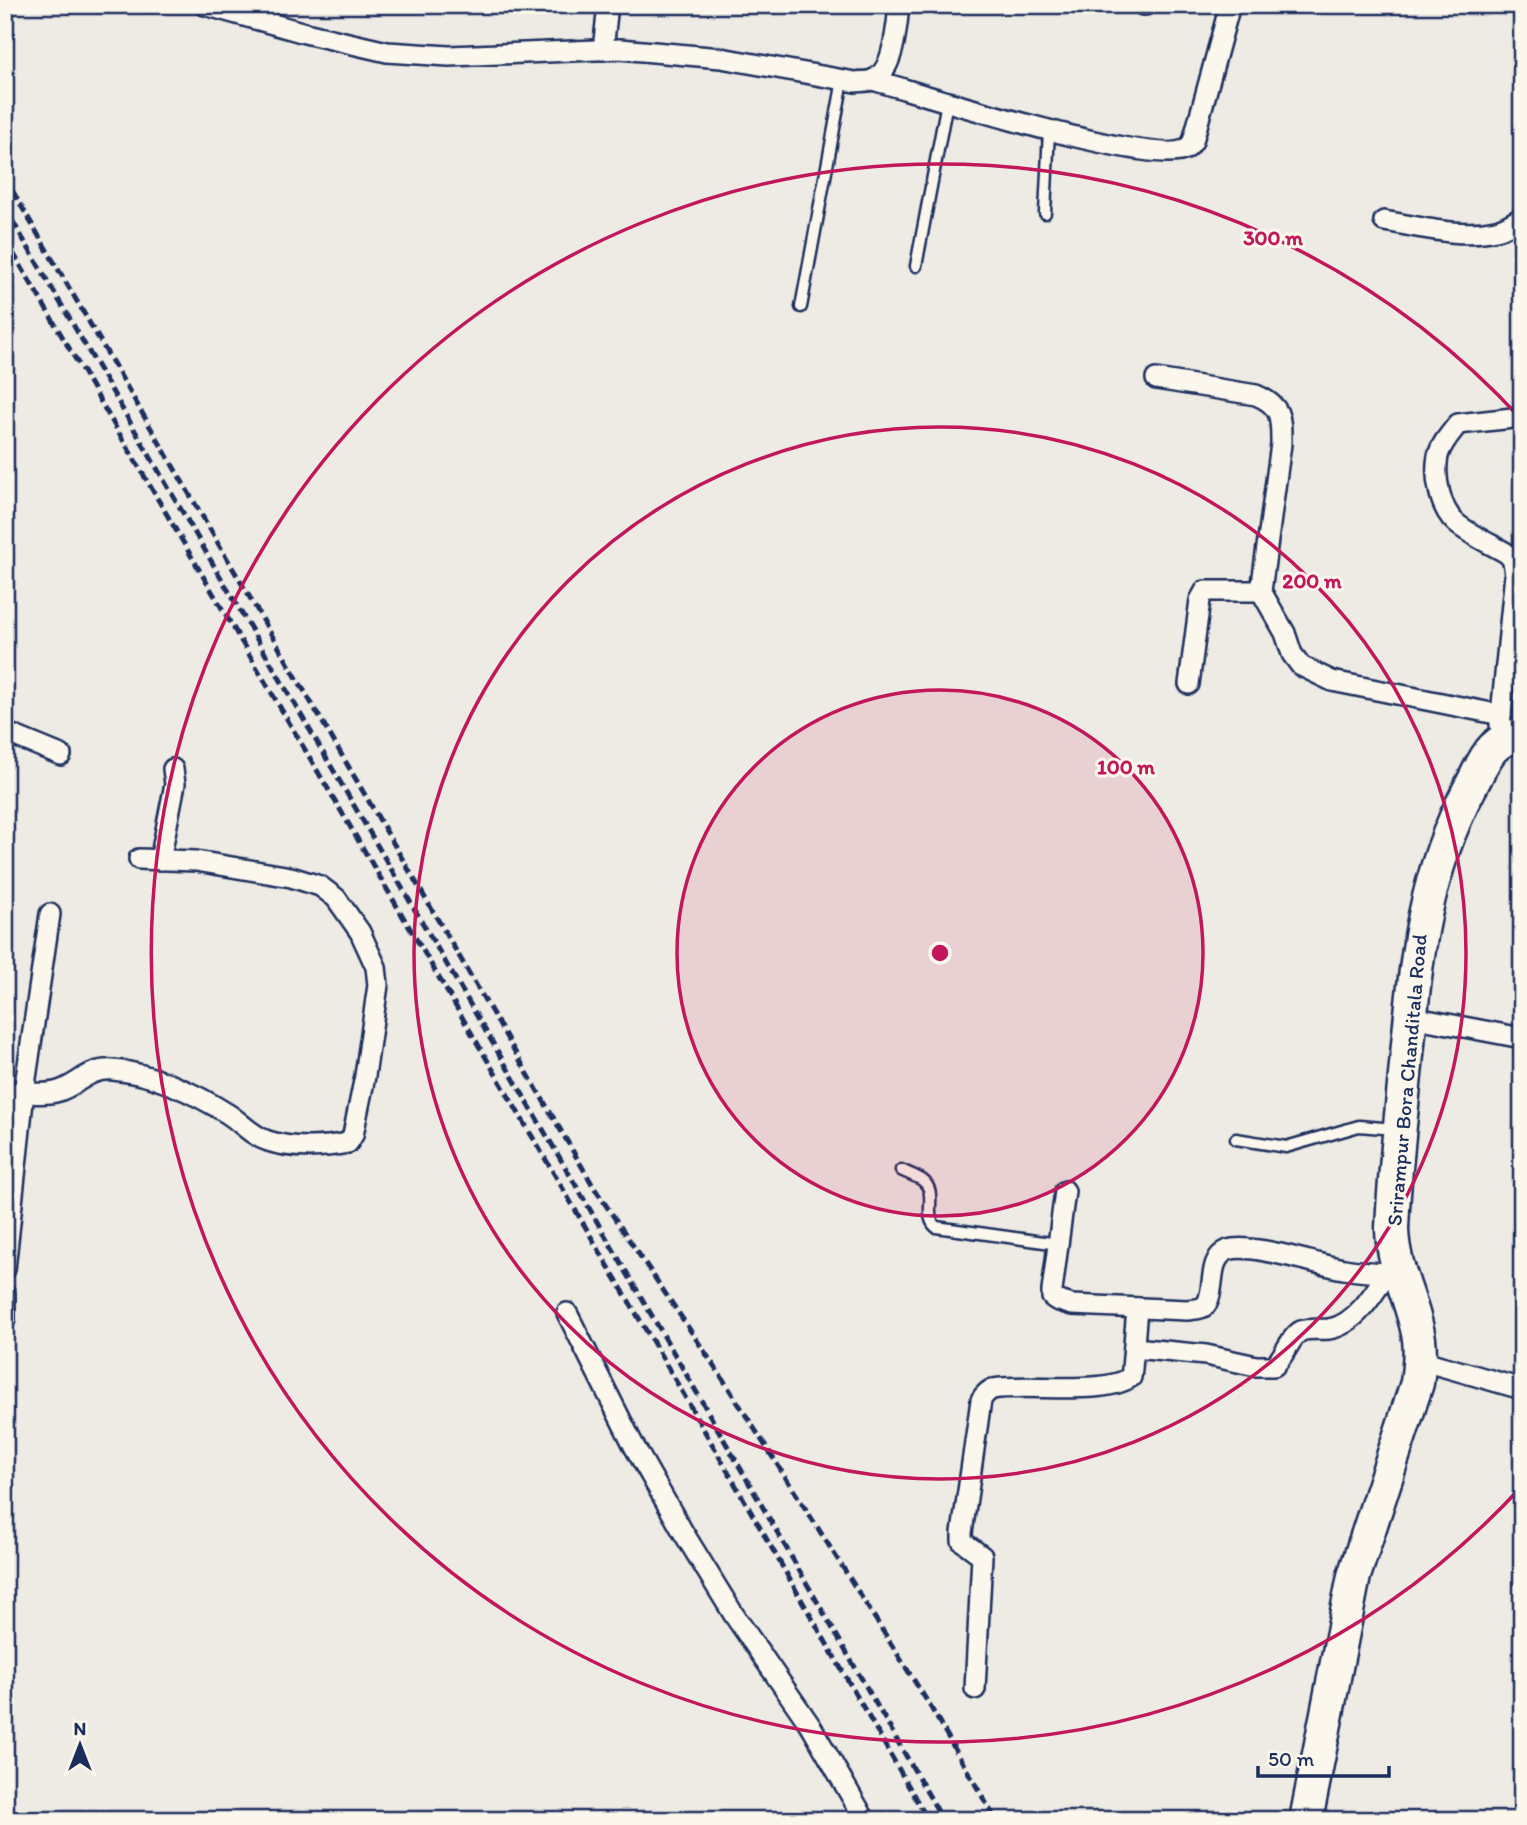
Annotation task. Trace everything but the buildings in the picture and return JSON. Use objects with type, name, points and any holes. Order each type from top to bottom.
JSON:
[{"type":"main road","name":"Srirampur Bora Chanditala Road","points":[[1306,1820],[1354,1576],[1417,1383],[1420,1360],[1419,1340],[1393,1273],[1392,1229],[1419,938],[1433,875],[1457,814],[1489,752],[1507,730]]},
{"type":"street","points":[[205,5],[305,33],[387,52],[449,55],[620,49],[721,58],[855,82],[873,80],[1049,130],[1120,146],[1163,151],[1187,149],[1193,141],[1230,5]]},
{"type":"street","points":[[603,50],[608,5]]},
{"type":"street","points":[[873,80],[883,72],[890,59],[900,5]]},
{"type":"street","points":[[1384,221],[1443,230],[1485,231],[1504,228],[1522,218]]},
{"type":"street","points":[[1156,379],[1256,395],[1270,401],[1278,411],[1282,422],[1282,444],[1261,591],[1285,633],[1292,654],[1301,666],[1332,681],[1507,730],[1515,574],[1513,561],[1508,554],[1455,522],[1444,507],[1438,484],[1438,457],[1446,439],[1458,424],[1522,417]]},
{"type":"street","points":[[1189,684],[1200,600],[1205,591],[1261,591]]},
{"type":"street","points":[[5,732],[61,755]]},
{"type":"street","points":[[160,860],[175,784],[173,769]]},
{"type":"street","points":[[14,1092],[55,1092],[94,1071],[112,1070],[146,1076],[178,1088],[225,1112],[255,1136],[268,1141],[293,1146],[334,1146],[348,1143],[353,1135],[365,1076],[378,985],[376,967],[360,932],[337,898],[320,887],[291,877],[196,860],[139,859]]},
{"type":"street","points":[[5,1269],[14,1092],[50,914]]},
{"type":"street","points":[[1411,1017],[1522,1038]]},
{"type":"street","points":[[1065,1191],[1052,1297],[1072,1305],[1200,1308],[1207,1303],[1217,1261],[1224,1252],[1231,1249],[1273,1253],[1342,1269],[1393,1273]]},
{"type":"street","points":[[1134,1348],[1206,1355],[1256,1366],[1275,1366],[1283,1359],[1297,1333],[1303,1330],[1330,1329],[1350,1318],[1393,1273]]},
{"type":"street","points":[[5,1294],[5,1320]]},
{"type":"street","points":[[975,1689],[982,1556],[962,1541],[962,1533],[981,1400],[986,1392],[992,1390],[1117,1384],[1131,1377],[1137,1308]]},
{"type":"street","points":[[567,1313],[634,1446],[682,1532],[734,1615],[812,1728],[865,1820]]},
{"type":"street","points":[[1420,1360],[1522,1389]]},
{"type":"lane","points":[[801,307],[843,80]]},
{"type":"lane","points":[[916,266],[947,102]]},
{"type":"lane","points":[[1045,213],[1049,130]]},
{"type":"lane","points":[[1236,1139],[1286,1147],[1359,1126],[1400,1130]]},
{"type":"lane","points":[[901,1170],[922,1180],[928,1186],[929,1216],[936,1227],[1058,1244]]},
{"type":"railway","points":[[5,178],[595,1189],[719,1373],[842,1566],[927,1701],[996,1820]]},
{"type":"railway","points":[[5,208],[693,1386],[943,1820]]},
{"type":"railway","points":[[5,239],[677,1383],[928,1820]]}]
